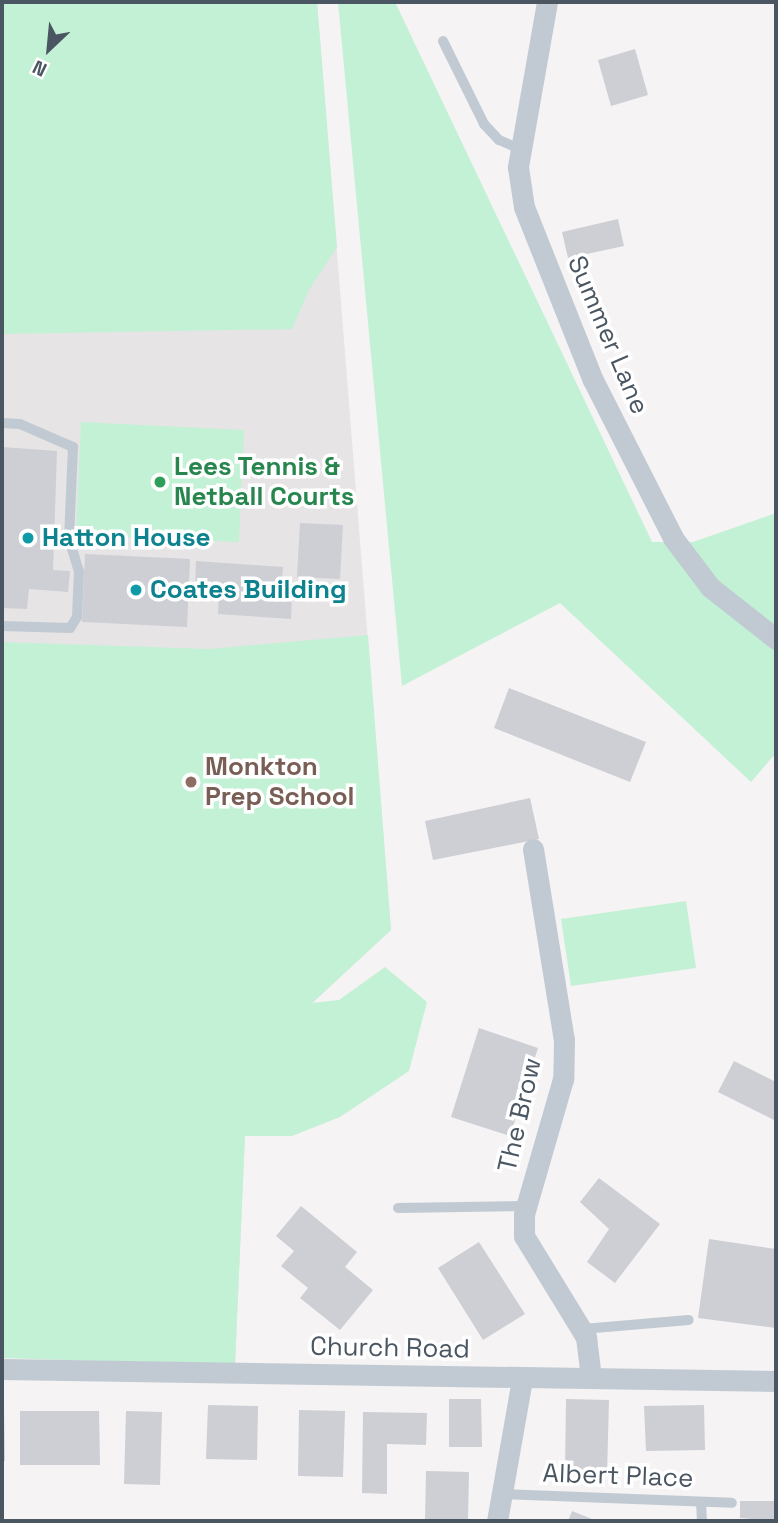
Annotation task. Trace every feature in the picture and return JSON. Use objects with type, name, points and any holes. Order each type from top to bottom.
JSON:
[{"type":"street","name":"Summer Lane","points":[[547,2],[520,149],[518,167],[524,207],[593,380],[673,538],[710,587],[776,639]]},
{"type":"street","name":"The Brow","points":[[533,849],[564,1053],[563,1079],[526,1206],[524,1236],[532,1254],[583,1329],[590,1352],[591,1378]]},
{"type":"street","name":"Church Road","points":[[2,1369],[776,1381]]},
{"type":"street","points":[[498,1521],[522,1379]]},
{"type":"lane","points":[[443,41],[484,124],[499,140],[520,149]]},
{"type":"lane","points":[[2,423],[20,424],[73,447],[69,539],[79,570],[77,617],[70,628],[2,626]]},
{"type":"lane","points":[[398,1208],[526,1206]]},
{"type":"lane","points":[[583,1329],[690,1320]]},
{"type":"lane","name":"Albert Place","points":[[502,1494],[732,1503]]},
{"type":"lane","points":[[701,1502],[702,1521]]},
{"type":"shaded area","name":"Monkton Prep School","points":[[2,2],[317,2],[391,930],[248,1063],[235,1365],[2,1358]]},
{"type":"green space","points":[[2,2],[317,2],[337,247],[309,290],[292,329],[2,334]]},
{"type":"green space","points":[[338,2],[395,2],[652,542],[693,542],[776,513],[776,753],[751,782],[560,603],[402,686]]},
{"type":"green space","name":"Lees Tennis & Netball Courts","points":[[81,422],[244,430],[239,542],[76,535]]},
{"type":"green space","points":[[368,635],[391,930],[312,1003],[339,1000],[385,967],[427,1002],[409,1071],[340,1117],[292,1136],[245,1136],[235,1365],[2,1358],[2,642],[209,649]]},
{"type":"green space","points":[[686,901],[696,968],[571,986],[561,919]]},
{"type":"building","points":[[635,49],[648,95],[611,106],[598,60]]},
{"type":"building","points":[[618,219],[624,246],[568,258],[562,232]]},
{"type":"building","name":"Hatton House","points":[[2,447],[57,451],[53,570],[70,571],[68,592],[29,589],[27,609],[2,608]]},
{"type":"building","points":[[300,523],[343,525],[340,579],[297,577]]},
{"type":"building","name":"Coates Building","points":[[85,554],[190,559],[187,627],[82,622]]},
{"type":"building","points":[[196,561],[283,567],[281,593],[292,594],[291,619],[218,614],[219,593],[195,591]]},
{"type":"building","points":[[509,688],[646,742],[630,782],[494,728]]},
{"type":"building","points":[[530,798],[539,839],[433,860],[425,821]]},
{"type":"building","points":[[479,1028],[538,1048],[510,1136],[451,1117]]},
{"type":"building","points":[[734,1061],[776,1082],[776,1121],[718,1092]]},
{"type":"building","points":[[599,1178],[660,1224],[615,1283],[587,1262],[609,1229],[580,1202]]},
{"type":"building","points":[[301,1206],[357,1252],[345,1267],[373,1290],[340,1330],[300,1298],[308,1288],[281,1266],[294,1251],[276,1236]]},
{"type":"building","points":[[709,1239],[776,1249],[776,1328],[698,1318]]},
{"type":"building","points":[[479,1242],[525,1314],[483,1340],[438,1268]]},
{"type":"building","points":[[449,1399],[481,1399],[482,1447],[449,1447]]},
{"type":"building","points":[[566,1399],[609,1400],[607,1474],[565,1473]]},
{"type":"building","points":[[208,1405],[258,1406],[257,1460],[206,1459]]},
{"type":"building","points":[[704,1405],[705,1450],[646,1451],[644,1406]]},
{"type":"building","points":[[4,1407],[5,1461],[2,1461]]},
{"type":"building","points":[[299,1410],[345,1411],[343,1477],[298,1476]]},
{"type":"building","points":[[20,1411],[99,1411],[100,1465],[20,1465]]},
{"type":"building","points":[[126,1411],[162,1412],[160,1485],[124,1484]]},
{"type":"building","points":[[363,1412],[427,1413],[426,1445],[387,1444],[387,1494],[362,1493]]},
{"type":"building","points":[[426,1471],[469,1472],[468,1521],[425,1521]]},
{"type":"building","points":[[740,1501],[776,1501],[776,1521],[740,1518]]},
{"type":"building","points":[[572,1511],[597,1521],[568,1521]]},
{"type":"place","name":"Lees Tennis & Netball Courts","points":[[160,482]]},
{"type":"place","name":"Hatton House","points":[[28,538]]},
{"type":"place","name":"Coates Building","points":[[136,590]]},
{"type":"place","name":"Monkton Prep School","points":[[191,782]]}]
